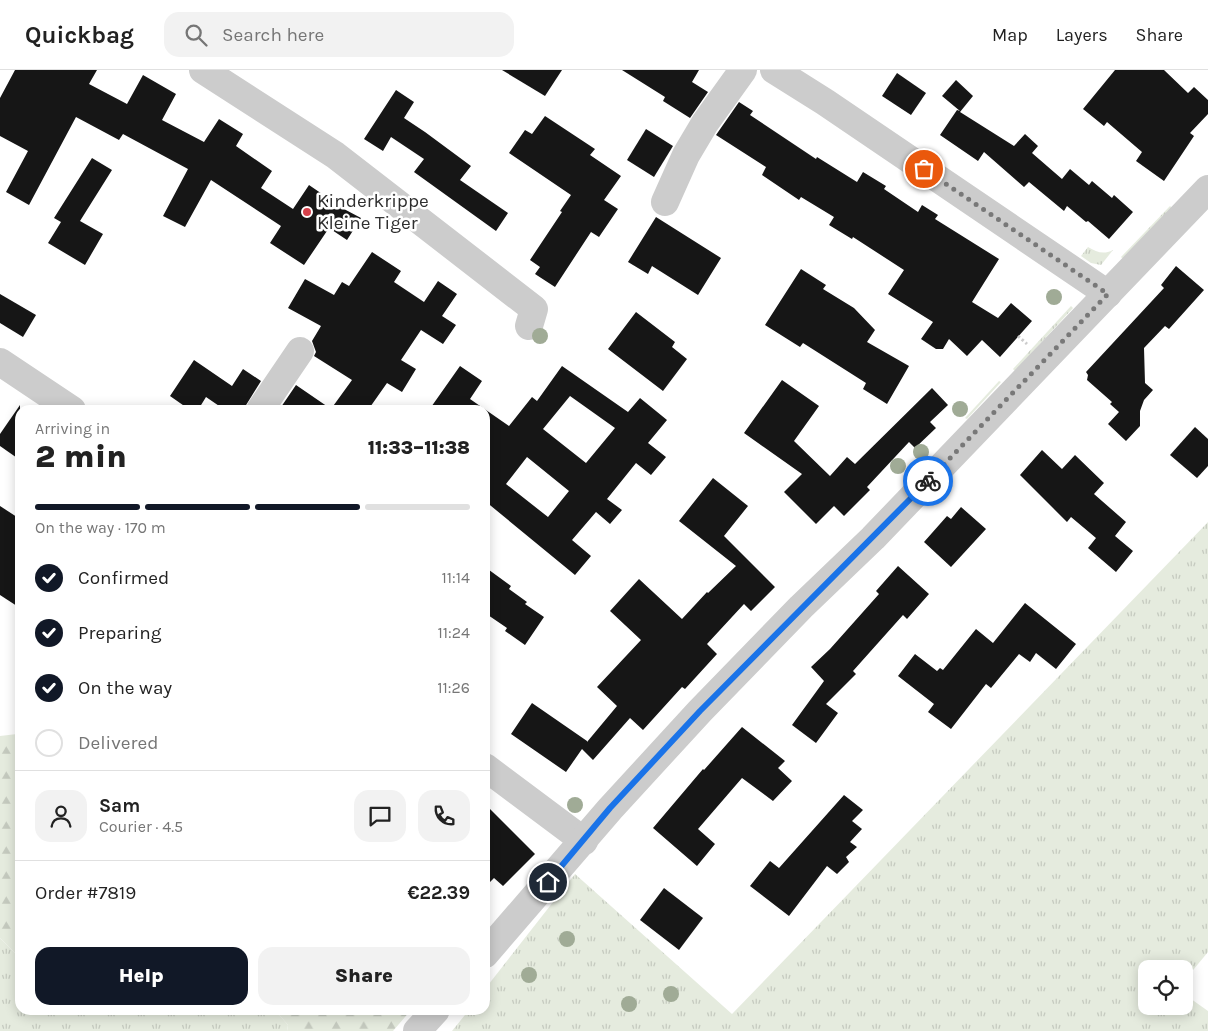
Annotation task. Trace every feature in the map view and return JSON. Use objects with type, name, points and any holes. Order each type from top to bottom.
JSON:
[{"type":"street","points":[[203,70],[336,155],[534,309],[529,326]]},
{"type":"street","points":[[664,202],[686,155],[705,123],[743,70]]},
{"type":"street","points":[[774,70],[825,102],[1108,294]]},
{"type":"street","points":[[490,948],[584,841],[610,808],[705,705],[872,538],[1208,189]]},
{"type":"street","points":[[263,405],[300,351]]},
{"type":"street","points":[[0,362],[64,405]]},
{"type":"street","points":[[490,771],[584,841]]},
{"type":"street","points":[[417,1031],[431,1015]]},
{"type":"path","points":[[1018,336],[1028,344]]},
{"type":"green space","points":[[1170,206],[1172,208],[1123,259],[1121,257]]},
{"type":"green space","points":[[1088,247],[1100,252],[1113,250],[1101,265],[1091,263],[1081,256]]},
{"type":"green space","points":[[1071,306],[1073,308],[1015,371],[1013,369]]},
{"type":"green space","points":[[999,381],[1001,382],[967,419],[965,418]]},
{"type":"green space","points":[[1208,522],[1208,952],[1193,970],[1193,960],[1138,960],[1138,1015],[1193,1015],[1193,1000],[1208,1011],[1208,1031],[452,1031],[465,1015],[490,1015],[490,983],[575,874],[732,1014]]},
{"type":"green space","points":[[15,734],[15,953],[0,938],[0,736]]},
{"type":"green space","points":[[0,938],[15,953],[15,1015],[279,1015],[288,1025],[287,1031],[0,1031]]},
{"type":"green space","points":[[279,1015],[407,1015],[393,1031],[287,1031],[288,1025]]},
{"type":"building","points":[[15,70],[97,70],[89,84],[127,104],[143,75],[176,94],[162,120],[204,142],[219,119],[243,134],[236,146],[272,171],[261,188],[293,209],[309,185],[344,209],[361,218],[347,240],[329,228],[304,265],[270,243],[281,226],[211,180],[185,227],[163,216],[188,169],[123,134],[119,140],[76,117],[29,205],[6,192],[28,151],[0,136],[0,98]]},
{"type":"building","points":[[502,70],[562,70],[545,96]]},
{"type":"building","points":[[622,70],[699,70],[692,82],[708,92],[690,118],[663,101],[665,97]]},
{"type":"building","points":[[1115,70],[1164,70],[1188,93],[1194,87],[1208,100],[1208,114],[1190,133],[1194,136],[1164,181],[1136,161],[1142,152],[1107,122],[1104,126],[1083,109]]},
{"type":"building","points":[[897,73],[926,93],[911,115],[882,96]]},
{"type":"building","points":[[956,80],[973,96],[960,112],[1014,146],[1025,134],[1038,146],[1032,153],[1062,179],[1070,169],[1089,185],[1092,181],[1112,198],[1114,195],[1133,212],[1109,239],[1067,206],[1064,211],[1029,182],[1024,187],[984,152],[978,161],[940,135],[957,110],[960,111],[942,96]]},
{"type":"building","points":[[396,90],[414,102],[404,118],[471,166],[460,180],[508,213],[496,231],[414,172],[424,159],[391,137],[383,151],[364,139]]},
{"type":"building","points":[[739,102],[753,111],[750,115],[816,159],[817,157],[857,182],[863,172],[886,186],[884,189],[918,212],[922,205],[938,215],[935,219],[999,259],[972,302],[998,318],[1011,303],[1032,321],[1000,357],[982,340],[967,356],[949,339],[943,349],[936,349],[921,339],[933,322],[888,294],[904,270],[853,237],[852,239],[829,225],[834,217],[801,197],[799,200],[762,175],[766,167],[716,135]]},
{"type":"building","points":[[545,116],[595,149],[590,155],[621,176],[604,200],[618,209],[599,237],[591,232],[555,287],[535,274],[540,267],[530,260],[571,195],[509,153],[525,130],[532,134]]},
{"type":"building","points":[[646,129],[673,146],[654,177],[627,160]]},
{"type":"building","points":[[92,158],[112,170],[80,221],[103,234],[85,265],[48,243],[61,222],[54,218]]},
{"type":"building","points":[[656,217],[721,258],[698,295],[652,266],[648,274],[628,262]]},
{"type":"building","points":[[372,252],[401,271],[394,282],[424,302],[438,281],[457,294],[442,316],[456,325],[443,344],[421,330],[401,360],[416,369],[402,392],[387,383],[372,405],[334,405],[352,380],[314,356],[316,352],[312,341],[321,326],[288,308],[305,279],[334,295],[342,282],[349,286]]},
{"type":"building","points":[[1176,266],[1204,290],[1169,329],[1165,326],[1144,348],[1145,383],[1153,390],[1144,400],[1140,411],[1140,426],[1126,441],[1108,424],[1119,412],[1110,404],[1112,402],[1087,380],[1088,375],[1086,372],[1164,288],[1161,285]]},
{"type":"building","points":[[801,269],[826,285],[823,289],[854,308],[875,330],[867,342],[909,366],[887,404],[863,389],[866,383],[803,343],[800,347],[765,325]]},
{"type":"building","points":[[0,294],[36,315],[23,337],[0,323]]},
{"type":"building","points":[[636,312],[675,342],[672,347],[687,359],[663,391],[608,349]]},
{"type":"building","points":[[194,360],[232,386],[243,369],[261,381],[246,405],[218,405],[206,397],[201,405],[183,405],[170,396]]},
{"type":"building","points":[[460,366],[482,381],[470,399],[479,405],[433,405]]},
{"type":"building","points":[[562,366],[628,412],[640,398],[667,420],[648,443],[666,457],[651,475],[636,463],[607,499],[622,510],[610,524],[596,512],[572,540],[591,556],[575,575],[490,505],[490,413],[509,426],[532,397],[537,401]],"holes":[[[570,396],[615,428],[586,463],[543,429]],[[527,457],[569,491],[548,517],[506,484]]]},
{"type":"building","points":[[782,380],[819,406],[794,441],[830,476],[847,457],[855,464],[932,388],[948,405],[930,422],[936,428],[915,448],[909,442],[867,487],[870,490],[844,516],[834,506],[816,524],[784,492],[802,474],[744,433]]},
{"type":"building","points":[[296,385],[325,405],[282,405]]},
{"type":"building","points":[[15,412],[15,456],[0,446],[0,434]]},
{"type":"building","points":[[1195,427],[1208,439],[1208,466],[1197,478],[1170,455]]},
{"type":"building","points":[[1042,450],[1062,469],[1075,455],[1104,483],[1094,494],[1126,522],[1115,536],[1133,551],[1116,572],[1088,548],[1096,538],[1071,517],[1067,522],[1020,475]]},
{"type":"building","points":[[713,478],[748,506],[724,536],[775,587],[751,611],[744,604],[707,644],[717,654],[685,689],[682,687],[643,730],[630,718],[593,760],[582,749],[566,772],[511,734],[532,703],[587,742],[617,706],[597,687],[641,640],[610,611],[639,579],[682,619],[707,592],[736,566],[679,521]]},
{"type":"building","points":[[0,506],[15,516],[15,605],[0,595]]},
{"type":"building","points":[[961,507],[986,529],[951,567],[924,542],[947,516],[951,519]]},
{"type":"building","points":[[898,566],[929,594],[907,619],[903,615],[853,671],[856,674],[826,704],[838,713],[816,743],[792,725],[824,681],[811,667],[830,649],[879,594],[876,591]]},
{"type":"building","points":[[490,571],[511,586],[509,589],[527,602],[525,604],[544,617],[525,645],[505,631],[507,628],[490,616]]},
{"type":"building","points":[[1025,603],[1076,644],[1056,669],[1036,653],[1030,662],[1019,654],[991,688],[986,684],[951,729],[928,712],[934,704],[898,676],[915,654],[937,671],[940,668],[943,670],[976,629],[993,643]]},
{"type":"building","points":[[742,727],[785,761],[778,768],[792,781],[773,801],[742,778],[698,829],[715,844],[697,866],[653,828]]},
{"type":"building","points":[[844,795],[863,810],[852,821],[862,829],[850,842],[857,847],[846,857],[849,862],[837,874],[827,866],[789,916],[750,886],[770,861],[779,868]]},
{"type":"building","points":[[490,809],[535,854],[503,886],[494,878],[490,882]]},
{"type":"building","points":[[664,888],[703,918],[679,950],[640,920]]},
{"type":"way so far","points":[[924,169],[1108,294],[928,481]]},
{"type":"place","name":"Kinderkrippe Kleine Tiger","points":[[307,212]]},
{"type":"route","points":[[548,882],[610,808],[700,711],[928,481]]}]
